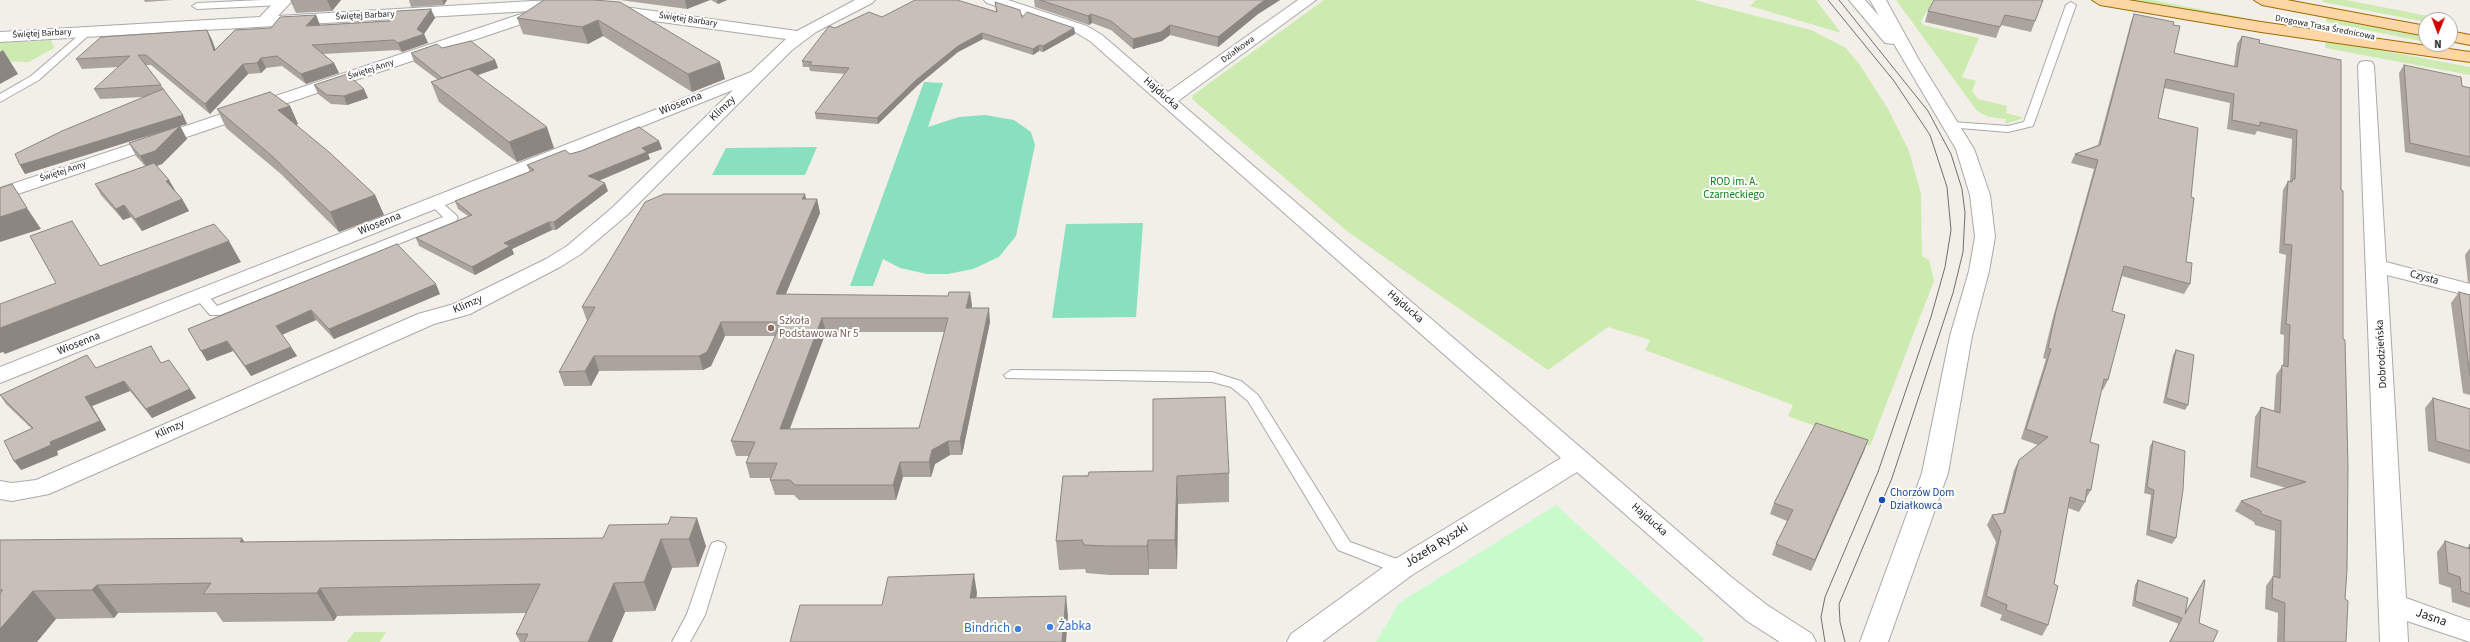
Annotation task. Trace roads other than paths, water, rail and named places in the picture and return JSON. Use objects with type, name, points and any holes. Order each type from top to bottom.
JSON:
[{"type":"main road","points":[[2100,0],[2261,27],[2470,57]]},
{"type":"main road","name":"Drogowa Trasa Średnicowa","points":[[2179,0],[2470,57]]},
{"type":"main road","name":"Drogowa Trasa Średnicowa","points":[[2262,0],[2418,29]]},
{"type":"main road","points":[[2458,38],[2470,40]]},
{"type":"street","name":"Klimzy","points":[[0,490],[12,492],[40,488],[310,368],[426,320],[462,309],[528,278],[574,250],[620,210],[786,47],[801,36],[867,0]]},
{"type":"street","name":"Hajducka","points":[[992,0],[1081,30],[1096,38],[1757,613],[1802,642]]},
{"type":"street","name":"Działkowa","points":[[1168,100],[1308,0]]},
{"type":"street","points":[[1856,0],[1910,60]]},
{"type":"street","points":[[1874,642],[1935,473],[1961,336],[1983,251],[1984,224],[1980,195],[1970,160],[1952,125],[1910,60],[1878,0]]},
{"type":"street","points":[[264,22],[284,1]]},
{"type":"street","name":"Świętej Barbary","points":[[0,37],[264,22],[533,3],[559,7],[586,8],[801,36]]},
{"type":"street","name":"Świętej Anny","points":[[0,194],[559,7]]},
{"type":"street","name":"Dobrodzieńska","points":[[2366,66],[2377,266],[2394,642]]},
{"type":"street","name":"Wiosenna","points":[[0,376],[761,73]]},
{"type":"street","name":"Czysta","points":[[2377,266],[2470,290]]},
{"type":"street","name":"Józefa Ryszki","points":[[1301,642],[1402,568],[1579,459]]},
{"type":"street","name":"Jasna","points":[[2393,605],[2470,632]]},
{"type":"lane","points":[[197,6],[284,1]]},
{"type":"lane","points":[[1952,125],[2008,129],[2029,124],[2071,5]]},
{"type":"lane","points":[[0,99],[35,78],[86,32]]},
{"type":"lane","points":[[1011,375],[1191,376],[1212,377],[1236,384],[1253,398],[1344,546],[1402,568]]},
{"type":"lane","points":[[681,642],[696,615],[718,547]]},
{"type":"tram line","points":[[1825,642],[1821,617],[1825,597],[1878,472],[1931,317],[1945,267],[1951,230],[1947,187],[1930,135],[1894,81],[1828,0]]},
{"type":"tram line","points":[[1839,0],[1928,111],[1951,154],[1962,189],[1965,213],[1963,252],[1953,293],[1892,478],[1839,604],[1840,622],[1845,642]]},
{"type":"place","name":"Szkoła Podstawowa Nr 5","points":[[771,328]]},
{"type":"place","name":"Chorzów Dom Działkowca","points":[[1882,500]]},
{"type":"place","name":"Żabka","points":[[1050,627]]},
{"type":"place","name":"Bindrich","points":[[1018,629]]},
{"type":"park label","name":"ROD im. A. Czarneckiego","points":[[1734,189]]}]
